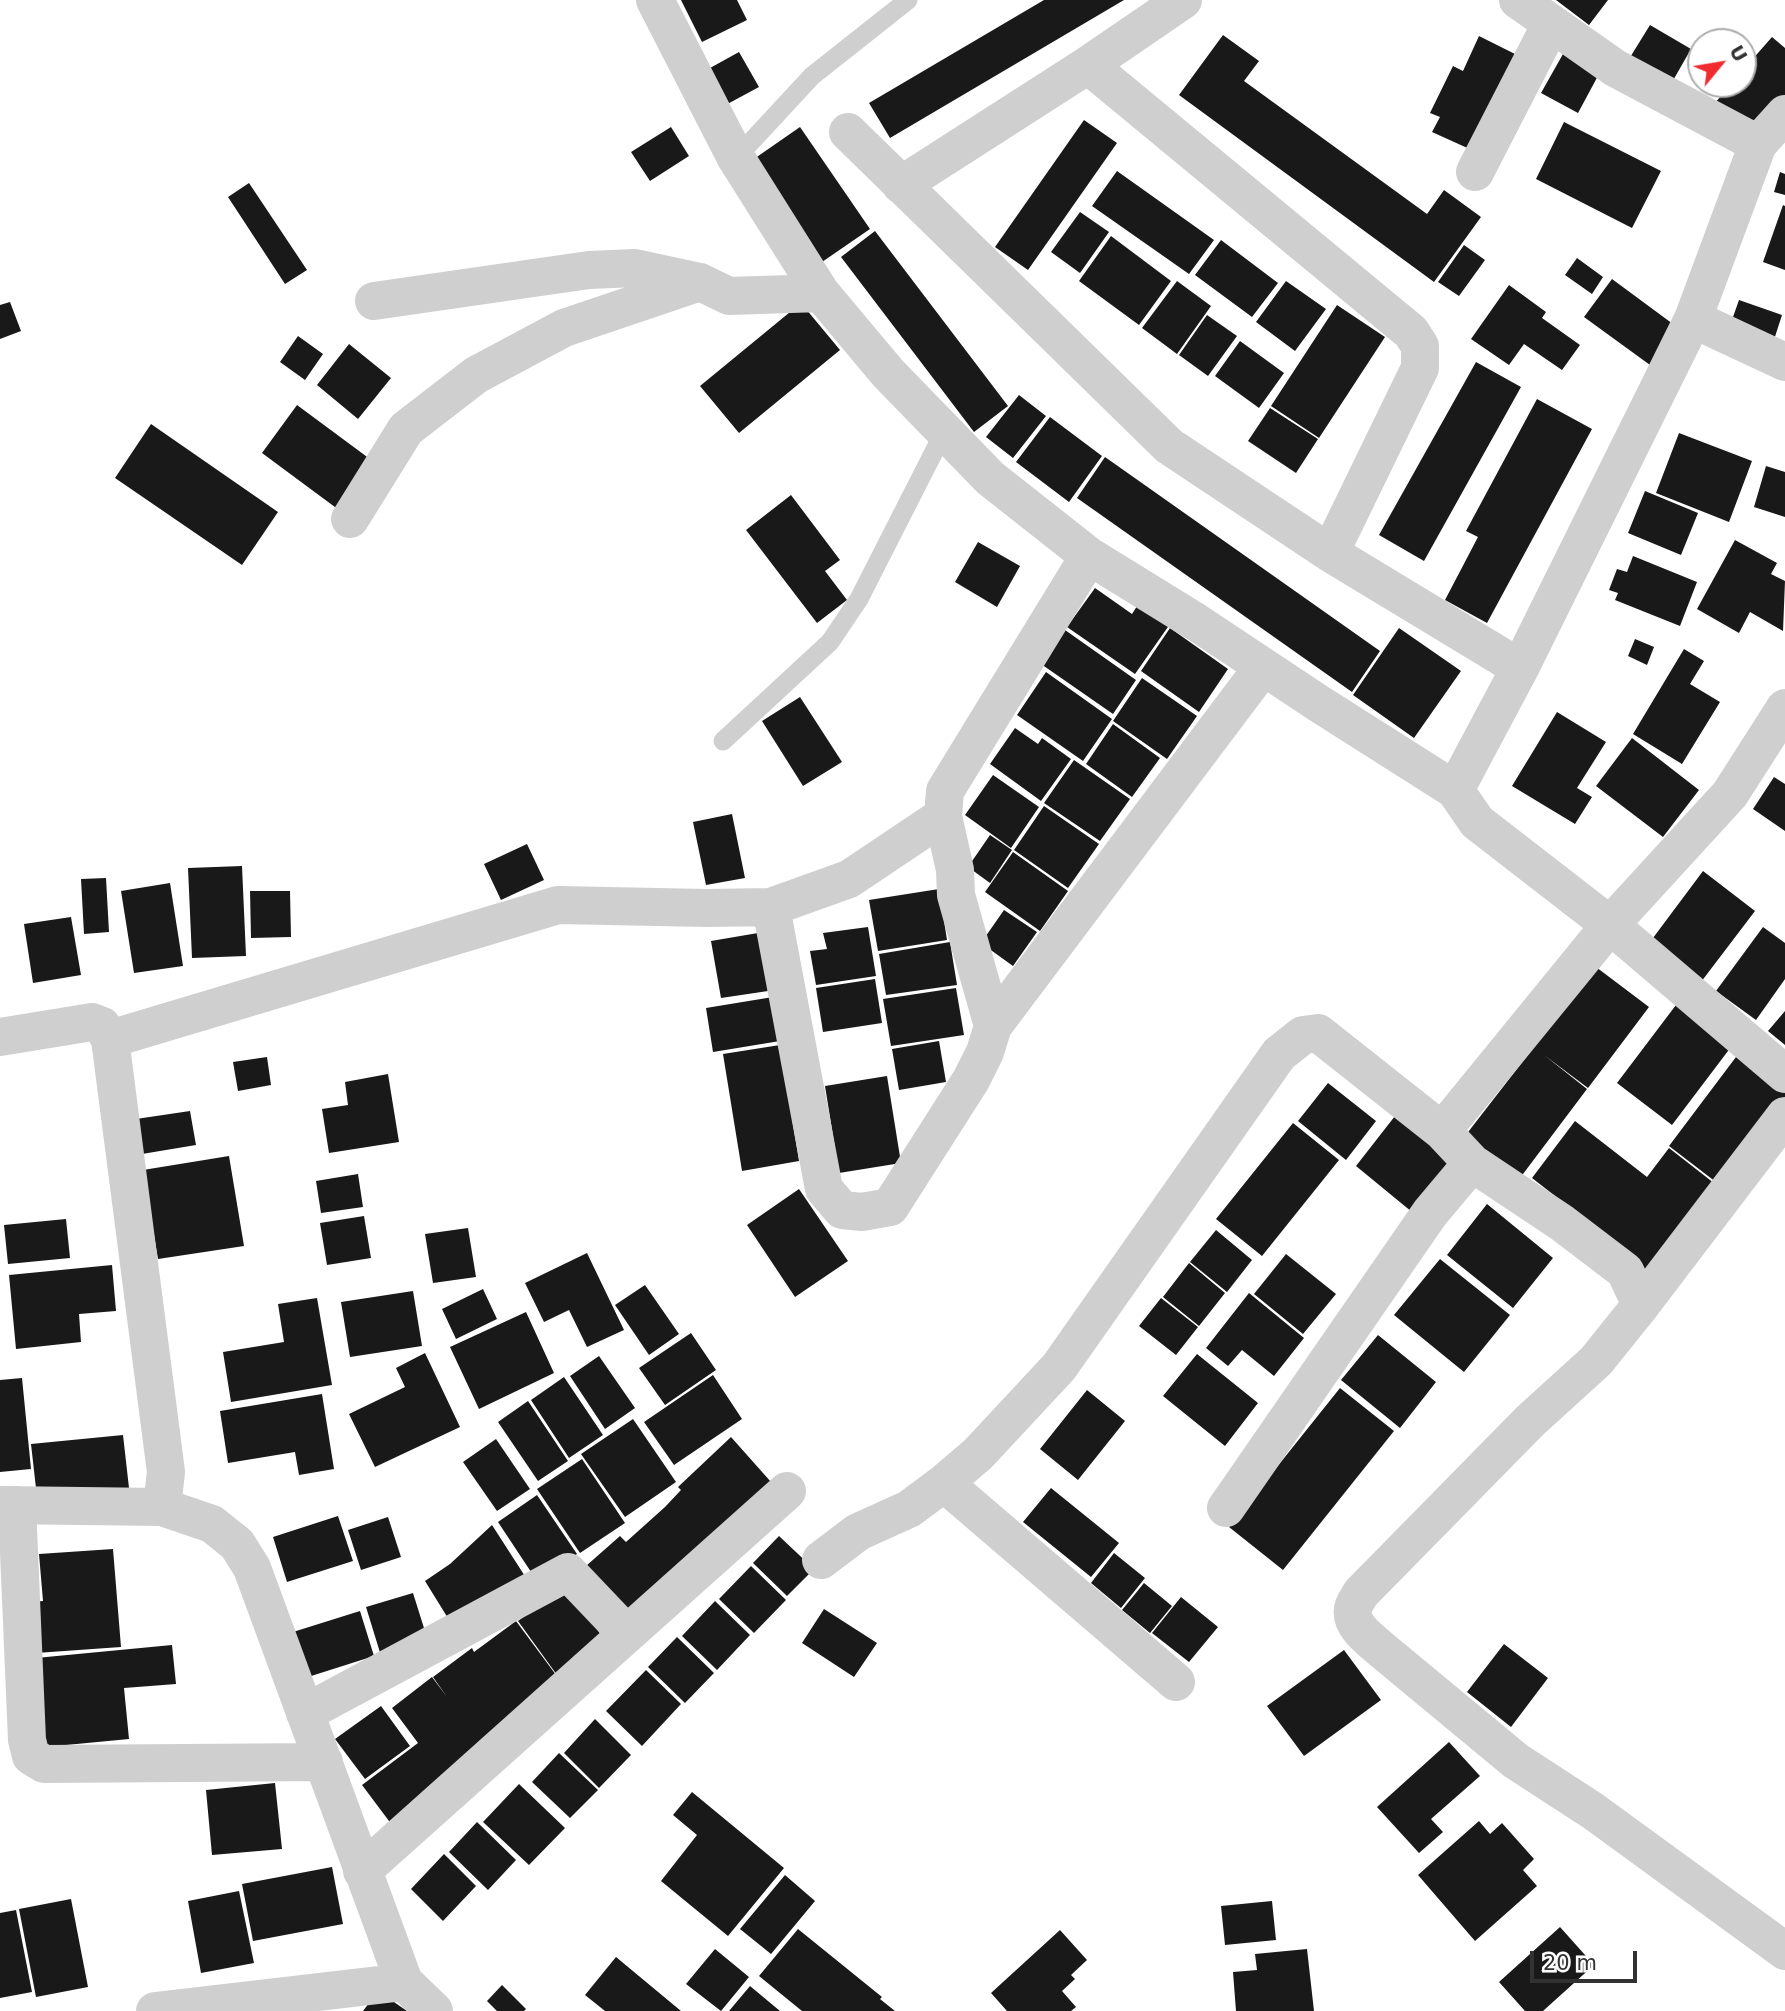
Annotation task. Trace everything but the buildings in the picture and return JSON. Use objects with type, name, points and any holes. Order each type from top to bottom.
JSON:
[{"type":"street","points":[[901,185],[1088,65],[1183,0]]},
{"type":"street","points":[[1518,0],[1615,68],[1758,144]]},
{"type":"street","points":[[663,5],[736,158],[821,293],[888,373],[990,478],[1089,556],[1455,790],[1477,822],[1610,925],[1785,1074]]},
{"type":"street","points":[[1475,172],[1551,24]]},
{"type":"street","points":[[1088,65],[1411,332],[1420,346],[1420,368],[1329,553]]},
{"type":"street","points":[[1455,790],[1520,668],[1693,319],[1758,144],[1785,114]]},
{"type":"street","points":[[848,132],[1169,446],[1329,553],[1520,668]]},
{"type":"street","points":[[374,301],[589,270],[623,268],[635,268],[700,282],[729,296],[821,293]]},
{"type":"street","points":[[350,519],[407,429],[476,375],[564,328],[700,282]]},
{"type":"street","points":[[1693,319],[1785,362]]},
{"type":"street","points":[[993,1026],[956,895],[955,870],[943,816],[945,791],[1089,556]]},
{"type":"street","points":[[771,907],[824,1189],[842,1210],[862,1212],[890,1207],[971,1080],[985,1052],[993,1026],[1263,667]]},
{"type":"street","points":[[1442,1131],[1610,925],[1730,794],[1785,708]]},
{"type":"street","points":[[110,1040],[558,905],[771,907],[849,878],[943,816]]},
{"type":"street","points":[[0,1037],[92,1022],[102,1026],[110,1040],[166,1472],[162,1507]]},
{"type":"street","points":[[821,1560],[858,1532],[909,1509],[944,1483],[978,1454],[1059,1367],[1279,1055],[1303,1035],[1318,1033],[1442,1131],[1472,1163],[1562,1223],[1625,1271],[1641,1306]]},
{"type":"street","points":[[1785,1116],[1596,1361],[1530,1421],[1361,1593],[1353,1609],[1355,1622],[1363,1633],[1516,1760],[1594,1811],[1785,1951]]},
{"type":"street","points":[[1226,1508],[1430,1213],[1472,1163]]},
{"type":"street","points":[[944,1483],[1176,1682]]},
{"type":"street","points":[[362,1871],[787,1491]]},
{"type":"street","points":[[324,1762],[44,1764],[31,1756],[27,1740],[9,1505],[162,1507],[212,1524],[237,1544],[252,1568],[324,1762],[362,1871],[404,1982],[434,2011]]},
{"type":"street","points":[[305,1713],[568,1572],[627,1634]]},
{"type":"street","points":[[155,2011],[404,1982]]},
{"type":"lane","points":[[736,158],[812,76],[908,0]]},
{"type":"lane","points":[[723,741],[830,642],[859,599],[944,432]]}]
